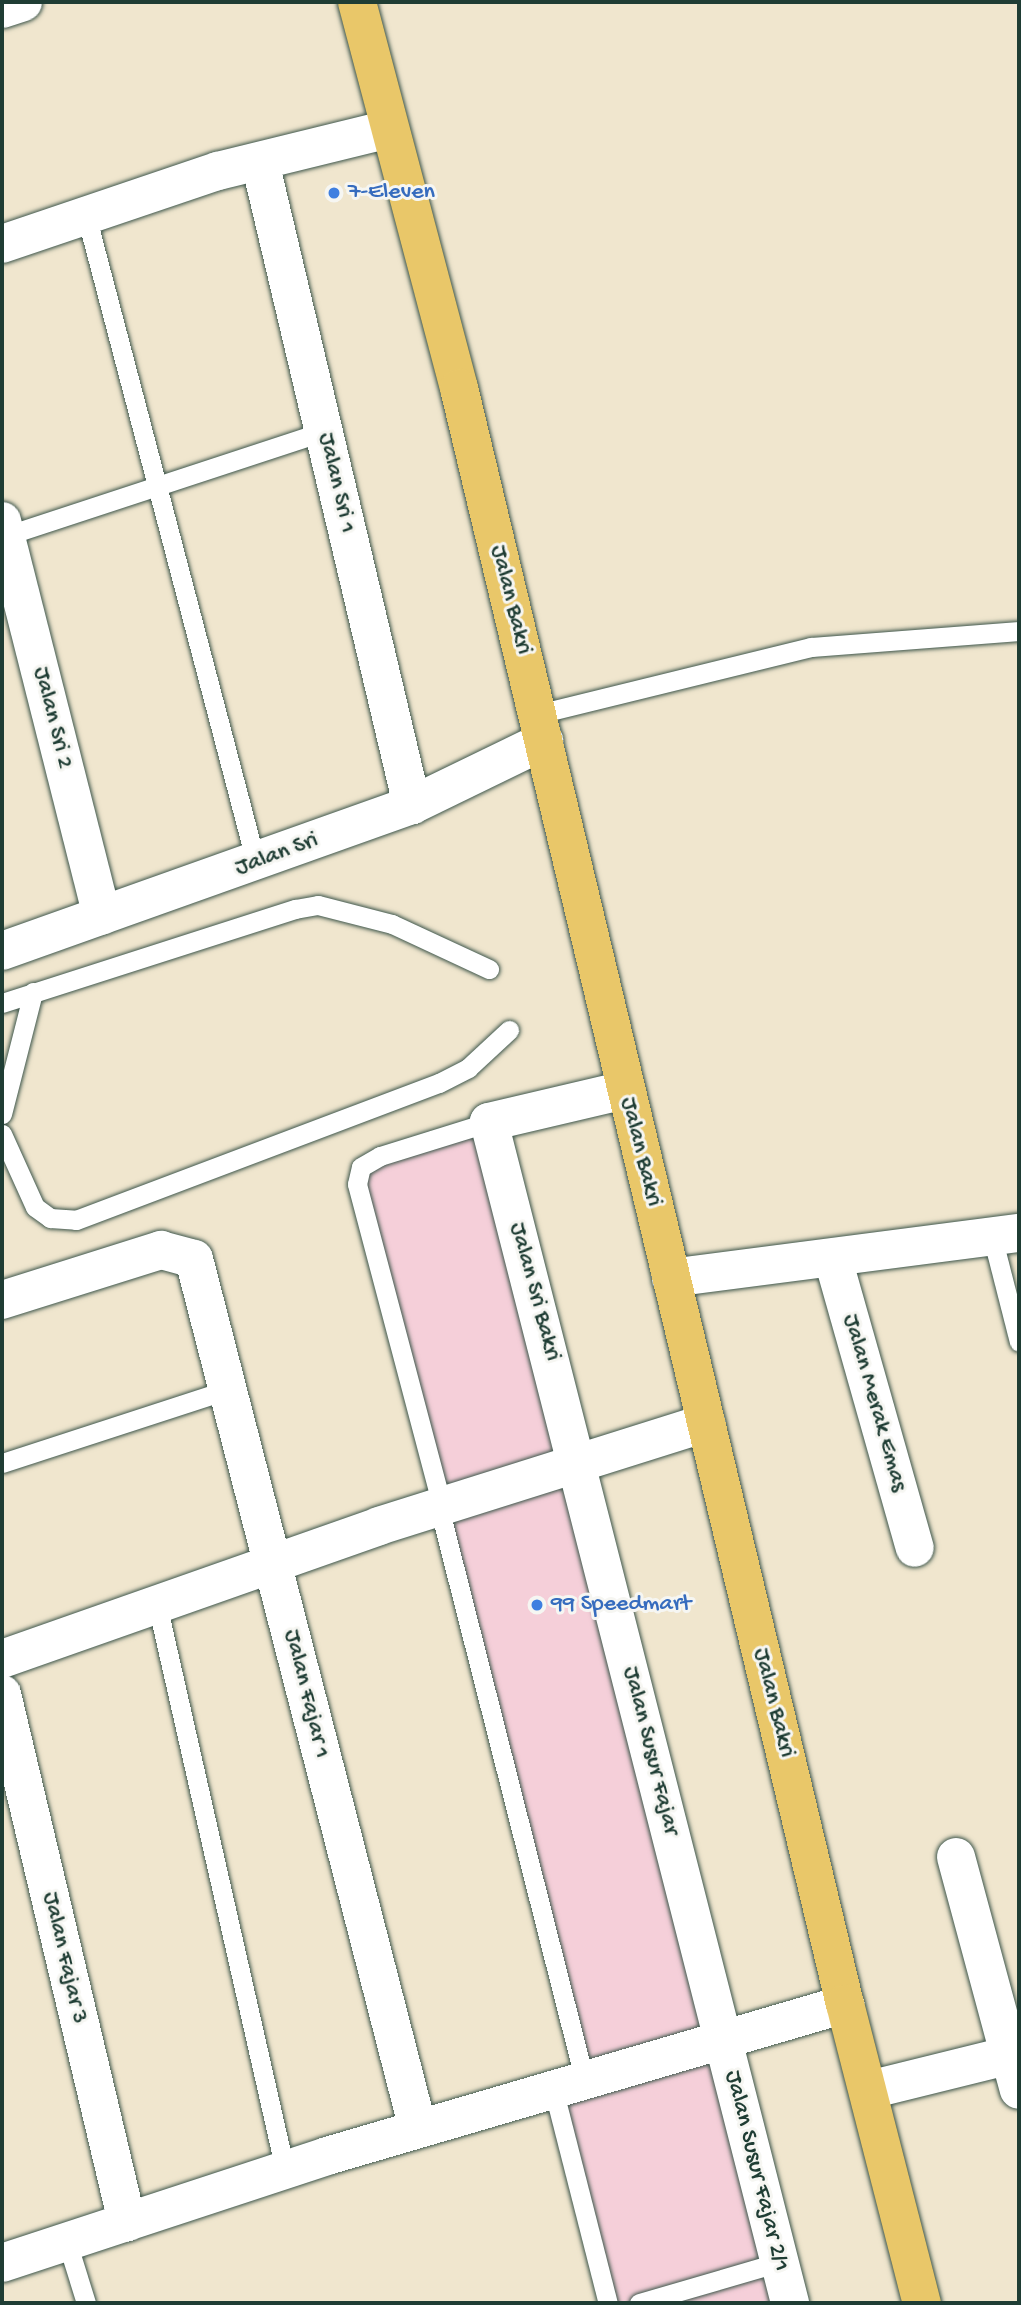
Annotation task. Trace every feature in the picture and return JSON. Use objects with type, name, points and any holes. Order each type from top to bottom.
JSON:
[{"type":"main road","name":"Jalan Bakri","points":[[357,2],[459,388],[845,2004],[922,2303]]},
{"type":"street","points":[[2,9],[23,2]]},
{"type":"street","points":[[2,243],[260,162],[389,129]]},
{"type":"street","name":"Jalan Sri 1","points":[[260,162],[412,805]]},
{"type":"street","name":"Jalan Sri 2","points":[[3,531],[102,916]]},
{"type":"street","name":"Jalan Sri","points":[[2,951],[256,863],[412,805],[541,727]]},
{"type":"street","points":[[489,1122],[625,1090]]},
{"type":"street","name":"Jalan Sri Bakri","points":[[489,1122],[578,1463]]},
{"type":"street","points":[[671,1278],[833,1259],[1006,1234]]},
{"type":"street","name":"Jalan Fajar 1","points":[[2,1300],[161,1250],[194,1259],[418,2129]]},
{"type":"street","name":"Jalan Merak Emas","points":[[833,1259],[915,1548]]},
{"type":"street","points":[[2,1659],[441,1507],[706,1423]]},
{"type":"street","name":"Jalan Susur Fajar","points":[[578,1463],[722,2038]]},
{"type":"street","name":"Jalan Fajar 3","points":[[2,1694],[127,2222]]},
{"type":"street","points":[[869,2090],[1016,2066],[956,1857]]},
{"type":"street","points":[[4,2255],[67,2242],[285,2170],[568,2083],[845,2004]]},
{"type":"street","name":"Jalan Susur Fajar 2/1","points":[[722,2038],[790,2303]]},
{"type":"lane","points":[[86,215],[154,487],[256,863]]},
{"type":"lane","points":[[3,531],[154,487],[324,431]]},
{"type":"lane","points":[[541,727],[811,647],[1019,631]]},
{"type":"lane","points":[[2,1003],[318,905],[392,924],[489,969]]},
{"type":"lane","points":[[2,1114],[33,992]]},
{"type":"lane","points":[[2,1134],[5,1157],[35,1206],[50,1218],[76,1220],[439,1083],[468,1068],[509,1030]]},
{"type":"lane","points":[[489,1122],[380,1156],[361,1167],[357,1184],[441,1507],[568,2083],[608,2303]]},
{"type":"lane","points":[[1006,1234],[1019,1342]]},
{"type":"lane","points":[[2,1462],[227,1390]]},
{"type":"lane","points":[[157,1604],[285,2170]]},
{"type":"lane","points":[[67,2242],[86,2303]]},
{"type":"lane","points":[[639,2303],[780,2262]]},
{"type":"shaded area","points":[[500,1110],[802,2303],[601,2303],[546,2102],[581,2092],[356,1159]]},
{"type":"place","name":"7-Eleven","points":[[334,193]]},
{"type":"place","name":"99 Speedmart","points":[[537,1605]]}]
